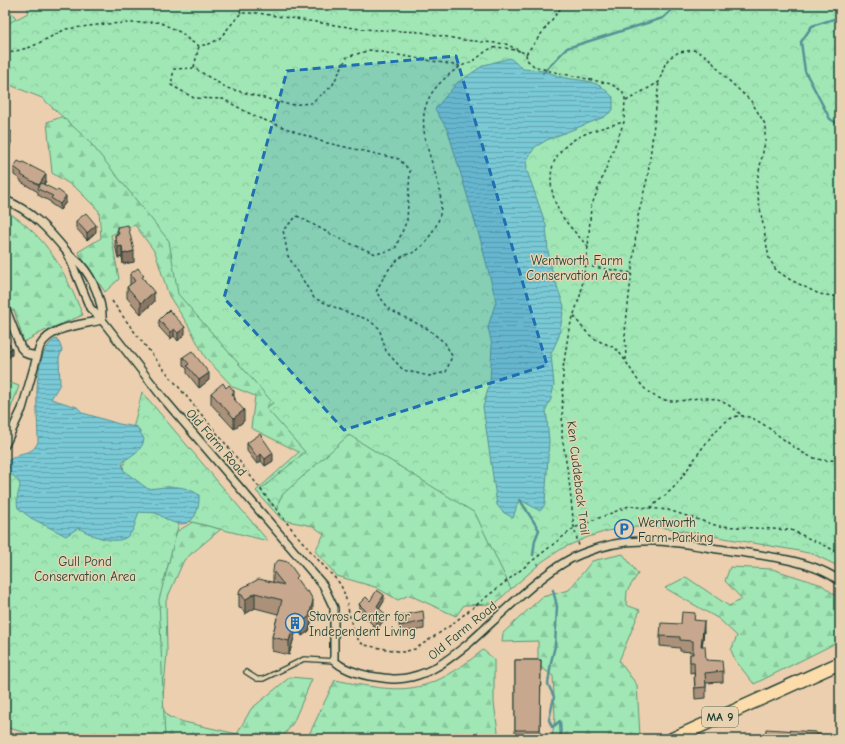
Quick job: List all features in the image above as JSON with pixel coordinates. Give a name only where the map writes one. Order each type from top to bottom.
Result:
[{"type":"highway","name":"MA 9","points":[[672,739],[840,663]]},
{"type":"street","name":"Old Farm Road","points":[[5,200],[19,206],[54,234],[68,254],[84,269],[100,300],[102,320]]},
{"type":"street","name":"Old Farm Road","points":[[68,254],[90,308],[102,320],[163,398],[323,585],[334,608],[334,662],[366,675],[390,679],[410,678],[430,671],[452,657],[547,575],[580,554],[623,542],[665,542],[797,563],[817,569],[840,581]]},
{"type":"street","points":[[5,307],[21,348],[27,354],[37,356]]},
{"type":"street","points":[[5,445],[22,409],[37,356],[44,339],[62,329],[102,320]]},
{"type":"lane","points":[[246,672],[257,679],[264,679],[304,659],[334,662]]},
{"type":"path","points":[[237,5],[241,13]]},
{"type":"path","points":[[563,5],[526,54],[527,60],[534,66],[550,71],[604,82],[619,88],[625,100],[659,82]]},
{"type":"path","points":[[5,54],[31,47],[66,28],[105,24],[159,22],[182,33],[189,40],[199,46],[219,40],[241,13]]},
{"type":"path","points":[[241,13],[257,13],[361,29],[420,32],[463,40],[506,44],[520,52]]},
{"type":"path","points":[[194,68],[199,46]]},
{"type":"path","points":[[460,66],[370,50],[356,53],[347,57],[332,86],[311,103],[290,105],[227,88],[194,68],[174,69],[171,85],[194,98],[223,99],[256,117],[322,142],[399,159],[410,171],[407,220],[395,249],[376,254],[344,241],[297,216],[283,230],[288,256],[314,298],[348,313],[367,319],[379,328],[386,350],[403,370],[429,376],[446,372],[452,356],[445,343],[428,329],[390,310],[376,292],[386,272],[404,256],[415,251],[425,243],[437,224],[441,210],[440,191],[427,148],[424,129],[426,110],[434,89],[450,73],[460,66],[477,60],[488,50],[496,47],[526,54]]},
{"type":"path","points":[[626,360],[625,332],[638,216],[648,175],[659,82],[665,64],[670,58],[679,52],[694,50],[708,57],[724,76],[752,100],[765,124],[765,142],[756,186],[769,258],[776,270],[789,279],[819,294],[840,297]]},
{"type":"path","name":"Ken Cuddeback Trail","points":[[580,554],[574,528],[569,480],[562,436],[563,369],[566,342],[581,293],[588,247],[591,207],[624,122],[625,100]]},
{"type":"path","points":[[588,247],[560,212],[551,191],[551,167],[554,158],[572,141],[597,129],[624,122]]},
{"type":"path","points":[[585,266],[632,273]]},
{"type":"path","points":[[112,301],[135,334],[233,454],[280,515],[316,558],[339,582],[345,594],[355,633],[360,642],[364,645],[403,652],[415,649],[447,628],[574,528],[629,506],[668,510],[718,526],[791,530],[840,553]]},
{"type":"path","points":[[574,316],[583,330],[597,341],[614,347],[626,360],[635,378],[643,388],[658,398],[665,401],[681,402],[701,398],[715,398],[730,405],[744,417]]},
{"type":"path","points":[[650,508],[674,487],[711,437],[729,419],[737,416],[744,417],[767,426],[799,451],[814,459],[824,461],[833,460],[840,449]]},
{"type":"highlighted area","points":[[456,56],[547,365],[344,430],[224,298],[287,71]]},
{"type":"green space","points":[[5,5],[26,30],[544,557],[495,604],[464,605],[456,616],[409,595],[398,600],[375,587],[337,576],[315,551],[324,534],[313,526],[282,520],[256,491],[299,452],[251,428],[255,396],[233,387],[205,357],[188,325],[169,296],[155,252],[135,225],[111,235],[119,279],[105,292],[78,252],[101,238],[99,211],[76,188],[52,173],[47,122],[73,113],[5,51]]},
{"type":"green space","name":"Wentworth Farm Conservation Area","points":[[28,5],[840,5],[840,567],[813,554],[794,550],[660,527],[634,527],[607,531],[588,537],[563,548],[543,561],[511,589],[475,513],[349,435],[283,494],[279,501],[278,510],[260,490],[305,452],[266,408],[273,403],[178,294],[169,241],[88,140],[42,98],[5,83],[5,25],[28,13]]},
{"type":"green space","points":[[5,210],[33,232],[44,243],[69,283],[83,315],[44,331],[24,342],[14,310],[5,311]]},
{"type":"green space","points":[[5,381],[19,386],[7,419],[5,417]]},
{"type":"green space","name":"Gull Pond Conservation Area","points":[[142,392],[268,541],[180,519],[159,600],[165,739],[47,739],[5,727],[5,467],[117,493]]},
{"type":"green space","points":[[193,522],[221,529],[184,560],[166,601],[167,652],[162,708],[169,717],[184,722],[237,734],[251,709],[290,677],[312,679],[293,723],[281,739],[51,739],[164,581],[176,532]]},
{"type":"green space","points":[[623,554],[638,574],[627,591],[626,605],[640,610],[619,661],[637,685],[640,736],[636,739],[552,739],[555,717],[553,676],[538,665],[538,641],[502,642],[503,633],[542,597],[569,590],[592,561]]},
{"type":"green space","points":[[730,567],[772,569],[822,585],[840,599],[840,641],[754,684],[735,660],[731,650],[737,636],[719,619],[665,588],[686,577],[729,606],[742,599],[725,581]]},
{"type":"green space","points":[[483,650],[494,659],[494,703],[499,739],[307,739],[335,680],[380,688],[414,688],[446,676]]},
{"type":"water","points":[[510,58],[523,69],[544,71],[565,78],[587,81],[600,85],[613,97],[613,110],[604,117],[547,140],[535,147],[528,158],[526,168],[546,225],[548,251],[553,275],[564,306],[559,336],[551,354],[554,385],[551,399],[546,409],[549,441],[545,504],[540,511],[519,499],[513,518],[503,512],[497,505],[483,407],[490,382],[492,345],[488,327],[496,301],[481,242],[448,131],[435,109],[457,83],[484,65]]},
{"type":"water","points":[[55,339],[58,340],[62,350],[59,358],[60,384],[51,399],[77,407],[83,413],[119,424],[137,427],[144,439],[143,443],[136,452],[122,462],[124,471],[148,489],[180,487],[193,491],[199,495],[198,508],[190,521],[185,524],[179,524],[155,513],[139,512],[131,533],[126,538],[113,540],[98,537],[78,528],[66,536],[31,518],[18,508],[17,501],[20,484],[18,480],[5,471],[5,462],[20,454],[31,451],[38,442],[37,387],[39,372],[42,358],[47,347]]},
{"type":"building","points":[[5,129],[11,131],[9,138],[5,137]]},
{"type":"building","points":[[18,161],[46,174],[39,185],[21,175],[22,173],[14,167]]},
{"type":"building","points":[[41,183],[57,191],[58,190],[66,196],[60,204],[51,198],[53,196],[38,189]]},
{"type":"building","points":[[86,213],[96,225],[87,233],[76,221]]},
{"type":"building","points":[[128,225],[134,251],[123,254],[122,246],[118,247],[115,235],[119,234],[117,227]]},
{"type":"building","points":[[138,268],[144,276],[142,277],[154,292],[141,303],[127,287],[135,281],[130,274]]},
{"type":"building","points":[[169,310],[185,327],[178,333],[174,329],[170,332],[159,320]]},
{"type":"building","points":[[5,339],[12,348],[5,353]]},
{"type":"building","points":[[192,351],[209,373],[199,380],[187,366],[189,364],[183,357]]},
{"type":"building","points":[[223,383],[226,388],[229,385],[234,391],[232,394],[235,398],[234,399],[244,410],[234,418],[211,393]]},
{"type":"building","points":[[260,434],[273,453],[265,459],[261,454],[257,457],[247,443]]},
{"type":"building","points":[[279,560],[288,562],[298,576],[296,578],[306,592],[308,591],[313,600],[309,617],[302,621],[297,613],[289,641],[272,637],[282,600],[255,593],[245,600],[242,595],[239,594],[240,589],[259,579],[284,585],[273,571],[274,564]]},
{"type":"building","points":[[377,590],[384,595],[377,606],[384,613],[377,622],[359,604],[366,597],[370,601]]},
{"type":"building","points":[[423,611],[424,621],[400,626],[399,616]]},
{"type":"building","points":[[682,612],[695,613],[694,620],[704,621],[701,646],[705,646],[706,660],[722,661],[723,671],[705,673],[706,687],[695,688],[694,662],[690,662],[690,654],[693,654],[693,641],[680,640],[680,637],[660,636],[661,623],[681,624]]},
{"type":"building","points":[[515,660],[541,660],[540,730],[515,730]]},
{"type":"building","points":[[766,729],[816,732],[816,734],[828,735],[828,739],[765,739]]},
{"type":"waterway","points":[[543,73],[567,48],[663,18],[677,5]]},
{"type":"waterway","points":[[839,5],[837,18],[812,26],[801,42],[805,71],[830,119],[840,125]]},
{"type":"waterway","points":[[520,500],[539,530],[535,540],[533,555]]},
{"type":"waterway","points":[[553,590],[557,606],[555,646],[548,684],[554,697],[549,720],[552,727],[560,721],[561,739]]},
{"type":"place","name":"Wentworth Farm Parking","points":[[624,529]]},
{"type":"place","name":"Stavros Center for Independent Living","points":[[295,623]]}]
